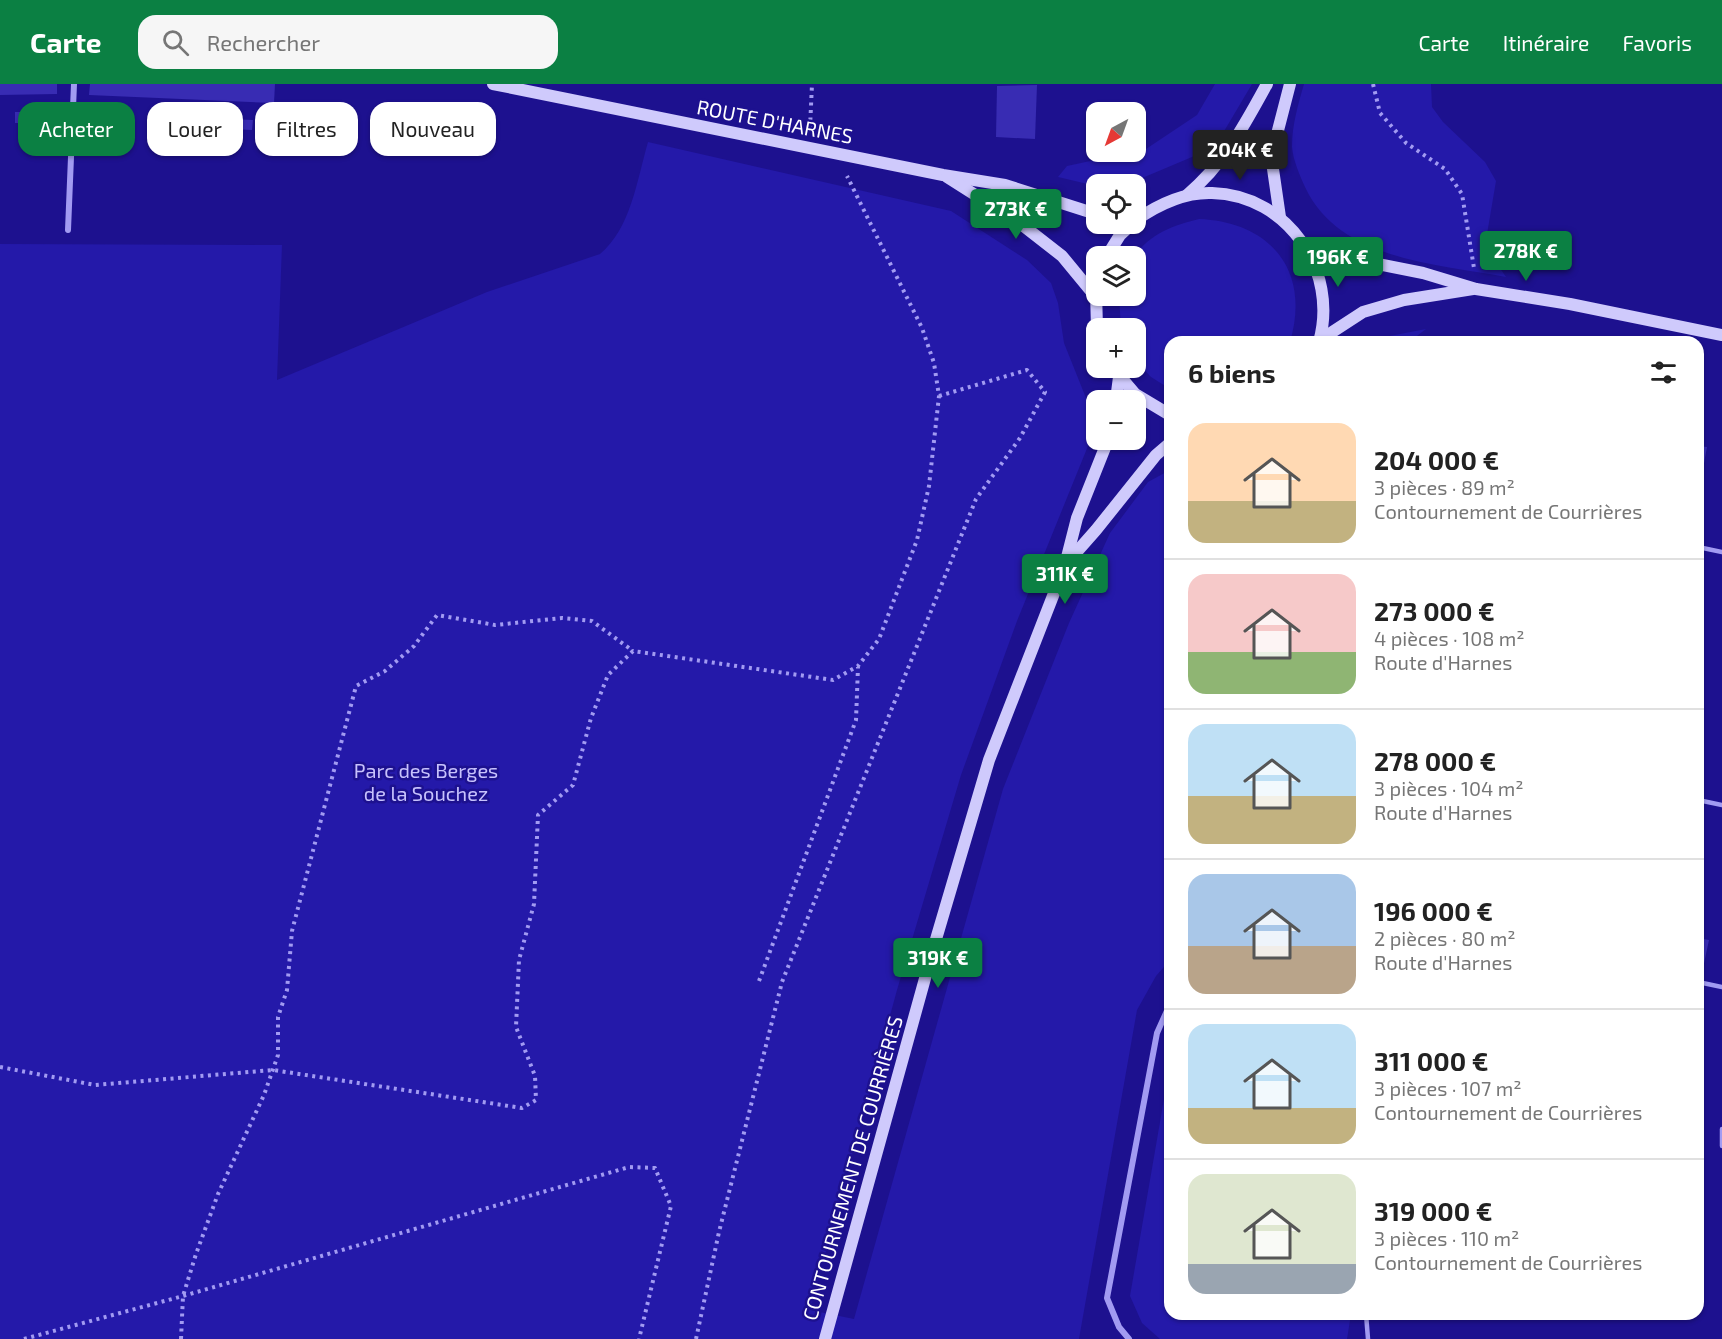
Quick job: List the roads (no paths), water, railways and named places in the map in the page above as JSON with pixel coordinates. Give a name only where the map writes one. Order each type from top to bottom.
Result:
[{"type":"main road","name":"ROUTE D'HARNES","points":[[493,84],[1005,186],[1086,211]]},
{"type":"main road","points":[[1187,195],[1208,177],[1226,155],[1267,84]]},
{"type":"main road","points":[[1280,217],[1274,160],[1275,142],[1290,84]]},
{"type":"main road","name":"ROUTE D'HARNES","points":[[944,175],[1021,224],[1062,256],[1086,283]]},
{"type":"main road","points":[[1146,213],[1160,204],[1187,195],[1212,193],[1236,196],[1259,204],[1280,217],[1305,244],[1316,266],[1323,290],[1324,315],[1320,336]]},
{"type":"main road","points":[[1305,244],[1328,254],[1423,273],[1476,289],[1570,304],[1722,335]]},
{"type":"main road","points":[[1327,336],[1363,312],[1404,300],[1476,289]]},
{"type":"main road","points":[[1121,378],[1135,394],[1164,411]]},
{"type":"main road","name":"CONTOURNEMENT DE COURRIÈRES","points":[[1065,565],[1164,448]]},
{"type":"main road","name":"CONTOURNEMENT DE COURRIÈRES","points":[[825,1339],[934,946],[989,760],[1065,565],[1077,518],[1104,450]]},
{"type":"street","points":[[68,230],[74,84]]},
{"type":"street","points":[[1129,1339],[1119,1327],[1107,1298],[1157,1033],[1164,1017]]},
{"type":"lane","points":[[1704,548],[1722,552]]},
{"type":"lane","points":[[1704,801],[1722,805]]},
{"type":"lane","points":[[1704,983],[1722,987]]},
{"type":"lane","points":[[1722,1129],[1722,1146]]},
{"type":"lane","points":[[1366,1320],[1368,1339]]},
{"type":"park label","name":"Parc des Berges de la Souchez","points":[[426,782]]}]
